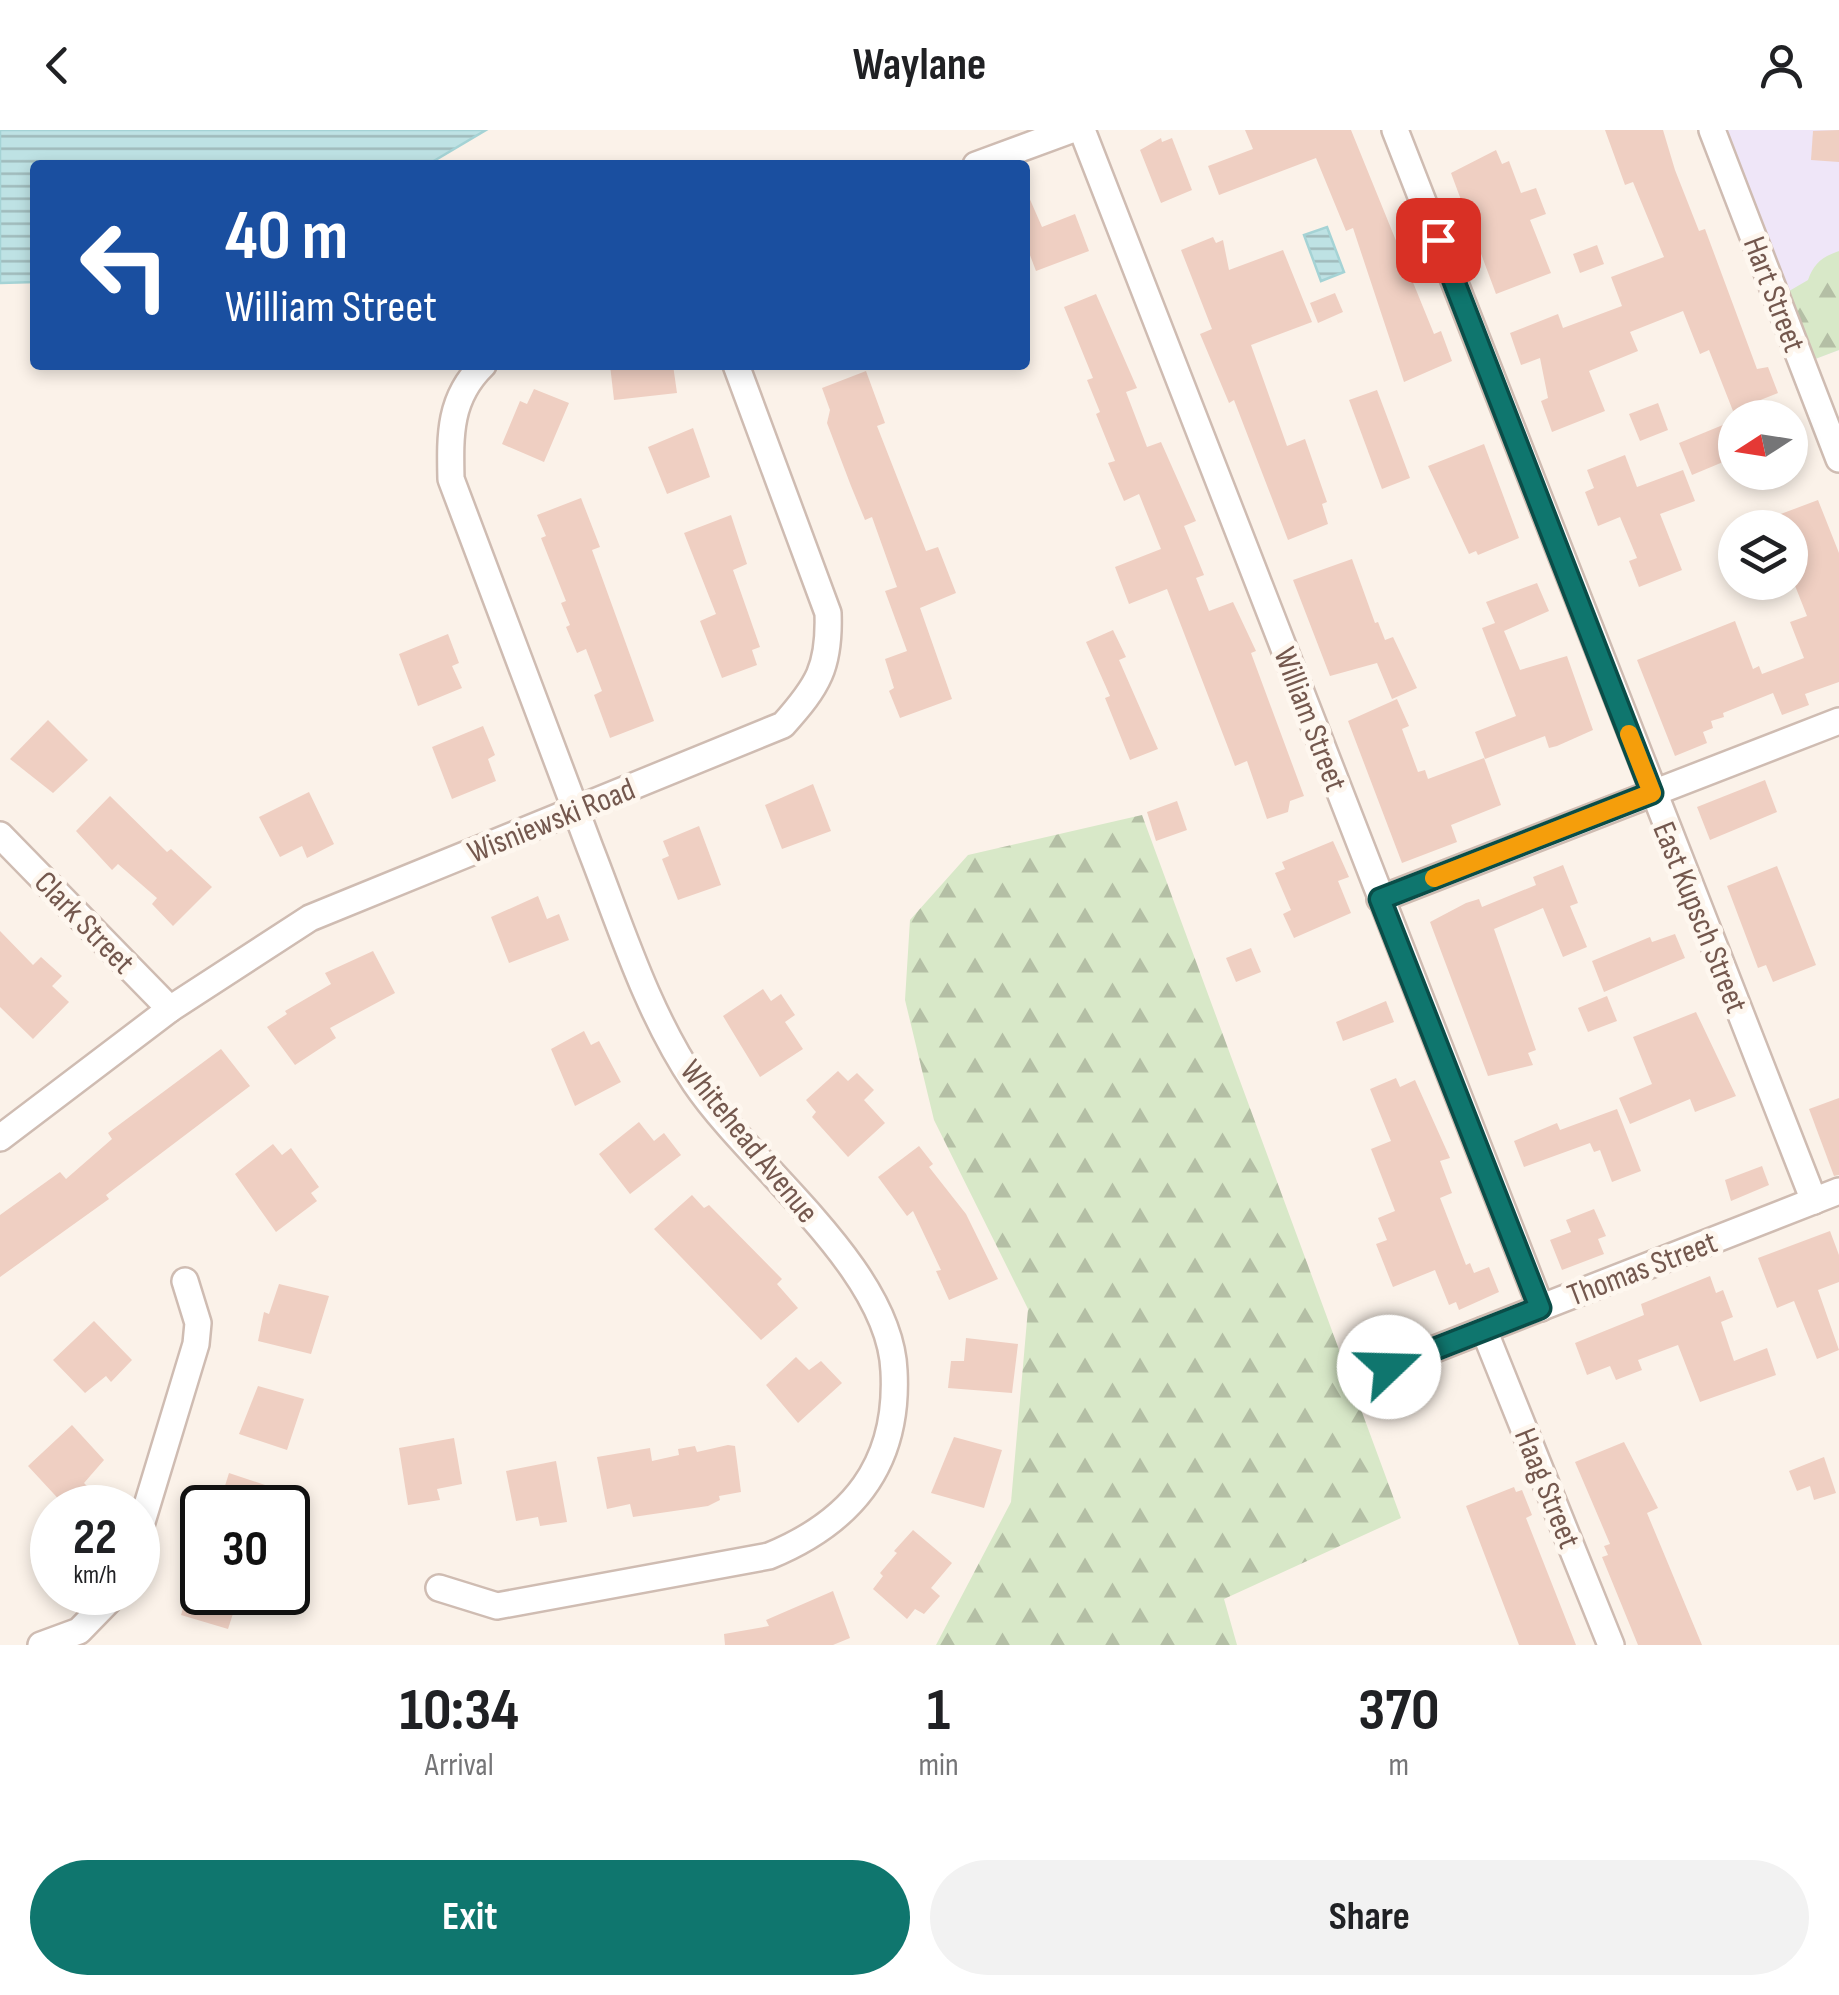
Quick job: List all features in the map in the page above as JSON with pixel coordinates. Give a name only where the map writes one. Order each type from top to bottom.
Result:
[{"type":"street","points":[[990,160],[1071,130]]},
{"type":"street","name":"William Street","points":[[1082,130],[1540,1308]]},
{"type":"street","name":"East Kupsch Street","points":[[1395,130],[1814,1201]]},
{"type":"street","name":"Hart Street","points":[[1712,130],[1839,459]]},
{"type":"street","name":"Whitehead Avenue","points":[[439,1588],[497,1606],[769,1556],[810,1539],[844,1514],[870,1477],[891,1425],[894,1369],[882,1314],[851,1262],[773,1179],[695,1082],[645,992],[451,479],[450,422],[468,379],[477,370]]},
{"type":"street","name":"Wisniewski Road","points":[[0,1138],[170,1009],[310,918],[783,725],[812,693],[829,654],[828,613],[738,370]]},
{"type":"street","points":[[1380,899],[1839,721]]},
{"type":"street","name":"Clark Street","points":[[0,835],[170,1009]]},
{"type":"street","name":"Thomas Street","points":[[1389,1367],[1839,1191]]},
{"type":"street","points":[[153,1485],[196,1344],[198,1323],[185,1281]]},
{"type":"street","name":"Haag Street","points":[[1484,1330],[1611,1645]]},
{"type":"street","points":[[41,1645],[79,1631],[94,1615]]},
{"type":"shaded area","points":[[1712,130],[1839,130],[1839,350],[1802,364]]},
{"type":"green space","points":[[1839,251],[1839,350],[1802,364],[1777,298],[1808,280],[1819,261]]},
{"type":"green space","points":[[1142,815],[1401,1518],[1224,1599],[1237,1645],[936,1645],[1011,1502],[1028,1309],[934,1120],[905,1000],[910,920],[968,855]]},
{"type":"water","points":[[0,130],[486,130],[435,160],[30,160],[30,282],[0,283]]},
{"type":"water","points":[[1327,227],[1344,272],[1321,281],[1304,235]]},
{"type":"building","points":[[1245,130],[1351,130],[1434,334],[1441,331],[1452,361],[1404,382],[1353,228],[1346,231],[1316,158],[1219,195],[1208,166],[1253,149]]},
{"type":"building","points":[[1605,130],[1663,130],[1675,170],[1699,231],[1705,229],[1757,369],[1768,367],[1778,393],[1760,400],[1729,400],[1709,350],[1700,354],[1683,311],[1630,332],[1638,351],[1589,371],[1605,411],[1552,432],[1541,401],[1548,398],[1540,358],[1521,365],[1510,333],[1558,314],[1563,328],[1622,306],[1611,277],[1664,257],[1633,182],[1625,185]]},
{"type":"building","points":[[1839,130],[1839,162],[1811,160],[1813,131]]},
{"type":"building","points":[[1161,138],[1162,142],[1172,138],[1192,190],[1161,203],[1140,150]]},
{"type":"building","points":[[1496,150],[1502,164],[1509,161],[1521,193],[1536,188],[1546,214],[1530,220],[1551,273],[1496,294],[1451,173]]},
{"type":"building","points":[[1030,199],[1042,227],[1075,214],[1089,251],[1036,271],[1030,255]]},
{"type":"building","points":[[1213,237],[1216,243],[1223,240],[1229,270],[1283,250],[1312,322],[1251,345],[1287,446],[1305,439],[1327,502],[1322,504],[1328,524],[1288,540],[1234,400],[1229,403],[1200,334],[1212,329],[1181,250]]},
{"type":"building","points":[[1597,245],[1604,264],[1580,273],[1573,254]]},
{"type":"building","points":[[1335,293],[1343,312],[1318,323],[1310,303]]},
{"type":"building","points":[[1096,294],[1137,388],[1126,392],[1147,447],[1161,442],[1196,521],[1184,526],[1204,575],[1196,578],[1209,611],[1233,602],[1256,651],[1251,653],[1304,796],[1290,801],[1288,812],[1267,819],[1247,761],[1235,766],[1167,589],[1129,604],[1115,567],[1161,549],[1139,494],[1124,501],[1108,463],[1115,461],[1096,414],[1100,412],[1087,380],[1093,378],[1064,307]]},
{"type":"building","points":[[611,370],[674,370],[677,393],[614,400]]},
{"type":"building","points":[[866,371],[885,423],[877,426],[926,551],[938,547],[956,593],[920,608],[952,699],[900,718],[889,691],[894,688],[885,659],[907,651],[885,591],[897,587],[872,517],[865,520],[827,423],[830,410],[822,388]]},
{"type":"building","points":[[534,389],[569,403],[544,462],[502,444],[520,401],[527,404]]},
{"type":"building","points":[[1377,390],[1410,478],[1382,489],[1349,400]]},
{"type":"building","points":[[1658,403],[1668,430],[1640,441],[1629,414]]},
{"type":"building","points":[[1718,427],[1718,464],[1692,475],[1679,443]]},
{"type":"building","points":[[693,428],[710,477],[667,494],[648,447]]},
{"type":"building","points":[[1484,444],[1519,538],[1478,555],[1476,551],[1469,554],[1428,466]]},
{"type":"building","points":[[1625,455],[1637,487],[1683,470],[1695,501],[1660,514],[1682,570],[1639,587],[1629,561],[1637,558],[1620,517],[1598,526],[1585,492],[1594,488],[1587,470]]},
{"type":"building","points":[[581,498],[600,547],[592,550],[654,721],[610,738],[594,695],[602,691],[586,649],[577,653],[566,627],[570,625],[561,603],[566,601],[541,538],[546,536],[537,515]]},
{"type":"building","points":[[1818,500],[1839,553],[1839,682],[1805,694],[1809,705],[1782,715],[1773,693],[1723,713],[1724,717],[1711,721],[1713,728],[1703,732],[1707,743],[1675,756],[1637,660],[1735,621],[1753,669],[1759,666],[1762,674],[1804,658],[1790,622],[1807,616],[1801,600],[1808,600],[1808,510],[1791,510]]},
{"type":"building","points":[[731,515],[747,564],[733,570],[760,647],[752,650],[757,665],[722,678],[700,621],[716,614],[684,533]]},
{"type":"building","points":[[1352,559],[1375,623],[1378,622],[1385,640],[1393,637],[1417,688],[1392,699],[1377,663],[1330,676],[1293,580]]},
{"type":"building","points":[[1537,583],[1549,611],[1504,631],[1520,670],[1567,656],[1593,730],[1549,748],[1545,736],[1485,759],[1475,732],[1516,716],[1482,628],[1495,623],[1486,602]]},
{"type":"building","points":[[1113,630],[1126,657],[1119,660],[1158,749],[1130,760],[1105,698],[1110,696],[1086,642]]},
{"type":"building","points":[[448,634],[459,663],[452,666],[462,688],[418,706],[399,654]]},
{"type":"building","points":[[1397,699],[1409,726],[1402,729],[1418,772],[1425,770],[1428,779],[1484,758],[1501,805],[1451,825],[1457,842],[1402,863],[1348,721]]},
{"type":"building","points":[[48,720],[88,760],[53,793],[10,759]]},
{"type":"building","points":[[483,726],[495,755],[488,759],[496,781],[452,799],[432,747]]},
{"type":"building","points":[[1765,780],[1777,812],[1710,840],[1697,807]]},
{"type":"building","points":[[813,784],[831,831],[782,849],[765,805]]},
{"type":"building","points":[[309,792],[334,844],[307,858],[302,846],[280,857],[259,817]]},
{"type":"building","points":[[110,796],[167,852],[171,849],[212,887],[173,926],[152,904],[157,898],[118,864],[112,870],[76,831]]},
{"type":"building","points":[[1177,801],[1187,830],[1156,841],[1147,812]]},
{"type":"building","points":[[699,826],[721,885],[678,900],[662,859],[669,856],[663,841]]},
{"type":"building","points":[[1333,841],[1349,877],[1338,881],[1351,913],[1294,938],[1283,914],[1291,910],[1275,873],[1285,869],[1282,862]]},
{"type":"building","points":[[1563,865],[1578,903],[1570,906],[1587,947],[1563,957],[1543,908],[1494,929],[1536,1050],[1528,1053],[1533,1065],[1488,1076],[1430,922],[1466,903],[1479,899],[1482,907],[1536,885],[1533,877]]},
{"type":"building","points":[[1777,866],[1816,965],[1773,982],[1766,965],[1758,968],[1727,886]]},
{"type":"building","points":[[538,896],[547,919],[559,914],[569,940],[509,963],[491,917]]},
{"type":"building","points":[[0,931],[33,965],[41,957],[62,976],[52,986],[69,1002],[33,1039],[0,1007]]},
{"type":"building","points":[[1675,934],[1685,958],[1604,992],[1592,961],[1650,937],[1652,942]]},
{"type":"building","points":[[1251,948],[1261,972],[1236,982],[1226,958]]},
{"type":"building","points":[[373,951],[395,993],[330,1028],[336,1038],[295,1065],[267,1027],[287,1014],[285,1011],[331,984],[325,973]]},
{"type":"building","points":[[763,989],[771,1001],[781,994],[795,1015],[785,1022],[803,1049],[760,1077],[723,1016]]},
{"type":"building","points":[[1607,996],[1617,1021],[1588,1032],[1578,1008]]},
{"type":"building","points":[[1386,1001],[1394,1022],[1343,1041],[1336,1022]]},
{"type":"building","points":[[1696,1012],[1736,1096],[1695,1112],[1690,1099],[1630,1124],[1619,1098],[1652,1084],[1633,1037]]},
{"type":"building","points":[[584,1031],[591,1045],[599,1041],[621,1082],[575,1106],[551,1049]]},
{"type":"building","points":[[221,1049],[250,1086],[106,1195],[109,1199],[0,1277],[0,1215],[60,1172],[66,1179],[112,1139],[108,1133]]},
{"type":"building","points":[[838,1071],[848,1081],[857,1073],[874,1090],[864,1100],[885,1123],[848,1157],[812,1117],[816,1112],[806,1100]]},
{"type":"building","points":[[1396,1078],[1400,1087],[1415,1080],[1450,1158],[1440,1161],[1452,1193],[1440,1198],[1466,1265],[1470,1263],[1474,1273],[1489,1267],[1499,1292],[1459,1310],[1456,1302],[1449,1305],[1435,1270],[1393,1287],[1376,1244],[1387,1240],[1378,1218],[1395,1211],[1371,1149],[1391,1141],[1370,1089]]},
{"type":"building","points":[[1839,1098],[1839,1175],[1834,1176],[1809,1109]]},
{"type":"building","points":[[1617,1109],[1641,1171],[1612,1182],[1600,1150],[1594,1152],[1590,1143],[1524,1167],[1514,1141],[1557,1123],[1560,1130]]},
{"type":"building","points":[[639,1122],[654,1141],[664,1133],[681,1155],[630,1194],[599,1154]]},
{"type":"building","points":[[273,1144],[282,1155],[291,1148],[319,1187],[311,1193],[317,1201],[276,1232],[235,1174]]},
{"type":"building","points":[[919,1146],[933,1164],[929,1167],[966,1214],[998,1279],[949,1300],[936,1271],[941,1270],[913,1211],[907,1216],[878,1177]]},
{"type":"building","points":[[1762,1166],[1769,1185],[1731,1201],[1725,1180]]},
{"type":"building","points":[[692,1195],[704,1208],[709,1205],[782,1279],[777,1284],[798,1308],[761,1340],[654,1229]]},
{"type":"building","points":[[1594,1209],[1606,1236],[1598,1239],[1604,1254],[1562,1270],[1550,1240],[1571,1232],[1566,1220]]},
{"type":"building","points":[[1830,1231],[1839,1255],[1839,1282],[1818,1290],[1839,1350],[1817,1359],[1794,1301],[1777,1308],[1758,1258]]},
{"type":"building","points":[[1710,1276],[1716,1293],[1723,1290],[1733,1317],[1721,1322],[1734,1361],[1767,1348],[1776,1375],[1700,1402],[1678,1345],[1638,1360],[1642,1370],[1616,1380],[1610,1366],[1587,1375],[1575,1343],[1644,1315],[1641,1304]]},
{"type":"building","points":[[279,1284],[329,1296],[311,1354],[258,1341],[264,1312],[269,1314]]},
{"type":"building","points":[[94,1321],[132,1360],[111,1382],[106,1376],[85,1393],[53,1360]]},
{"type":"building","points":[[966,1338],[1018,1344],[1012,1393],[948,1388],[951,1361],[964,1361]]},
{"type":"building","points":[[796,1357],[809,1370],[821,1361],[842,1383],[798,1423],[766,1385]]},
{"type":"building","points":[[258,1386],[304,1399],[287,1450],[239,1434]]},
{"type":"building","points":[[72,1425],[104,1460],[86,1485],[46,1485],[28,1466]]},
{"type":"building","points":[[954,1437],[1002,1450],[984,1508],[931,1493]]},
{"type":"building","points":[[454,1438],[462,1484],[437,1489],[440,1500],[408,1505],[399,1448]]},
{"type":"building","points":[[1624,1442],[1658,1508],[1647,1513],[1702,1645],[1638,1645],[1602,1557],[1608,1555],[1604,1546],[1610,1544],[1575,1462]]},
{"type":"building","points":[[695,1446],[697,1452],[735,1446],[741,1492],[719,1496],[720,1500],[708,1506],[633,1517],[630,1504],[607,1509],[597,1457],[650,1448],[652,1461],[679,1455],[678,1449]]},
{"type":"building","points":[[1824,1457],[1836,1493],[1814,1500],[1810,1486],[1797,1491],[1789,1471]]},
{"type":"building","points":[[556,1461],[567,1522],[540,1526],[538,1517],[516,1521],[506,1471]]},
{"type":"building","points":[[229,1473],[265,1485],[225,1485]]},
{"type":"building","points":[[1514,1487],[1516,1492],[1522,1490],[1532,1515],[1526,1518],[1576,1645],[1519,1645],[1466,1506]]},
{"type":"building","points":[[913,1530],[952,1563],[931,1588],[940,1596],[924,1614],[915,1609],[907,1619],[873,1589],[883,1576],[880,1573],[897,1553],[894,1551]]},
{"type":"building","points":[[833,1591],[850,1638],[833,1645],[725,1645],[724,1634],[769,1626],[766,1620]]},
{"type":"building","points":[[181,1615],[233,1615],[228,1629]]},
{"type":"slow traffic","points":[[1434,878],[1652,793],[1629,734]]},
{"type":"route","points":[[1389,1367],[1540,1308],[1380,899],[1652,793],[1438,240]]}]
